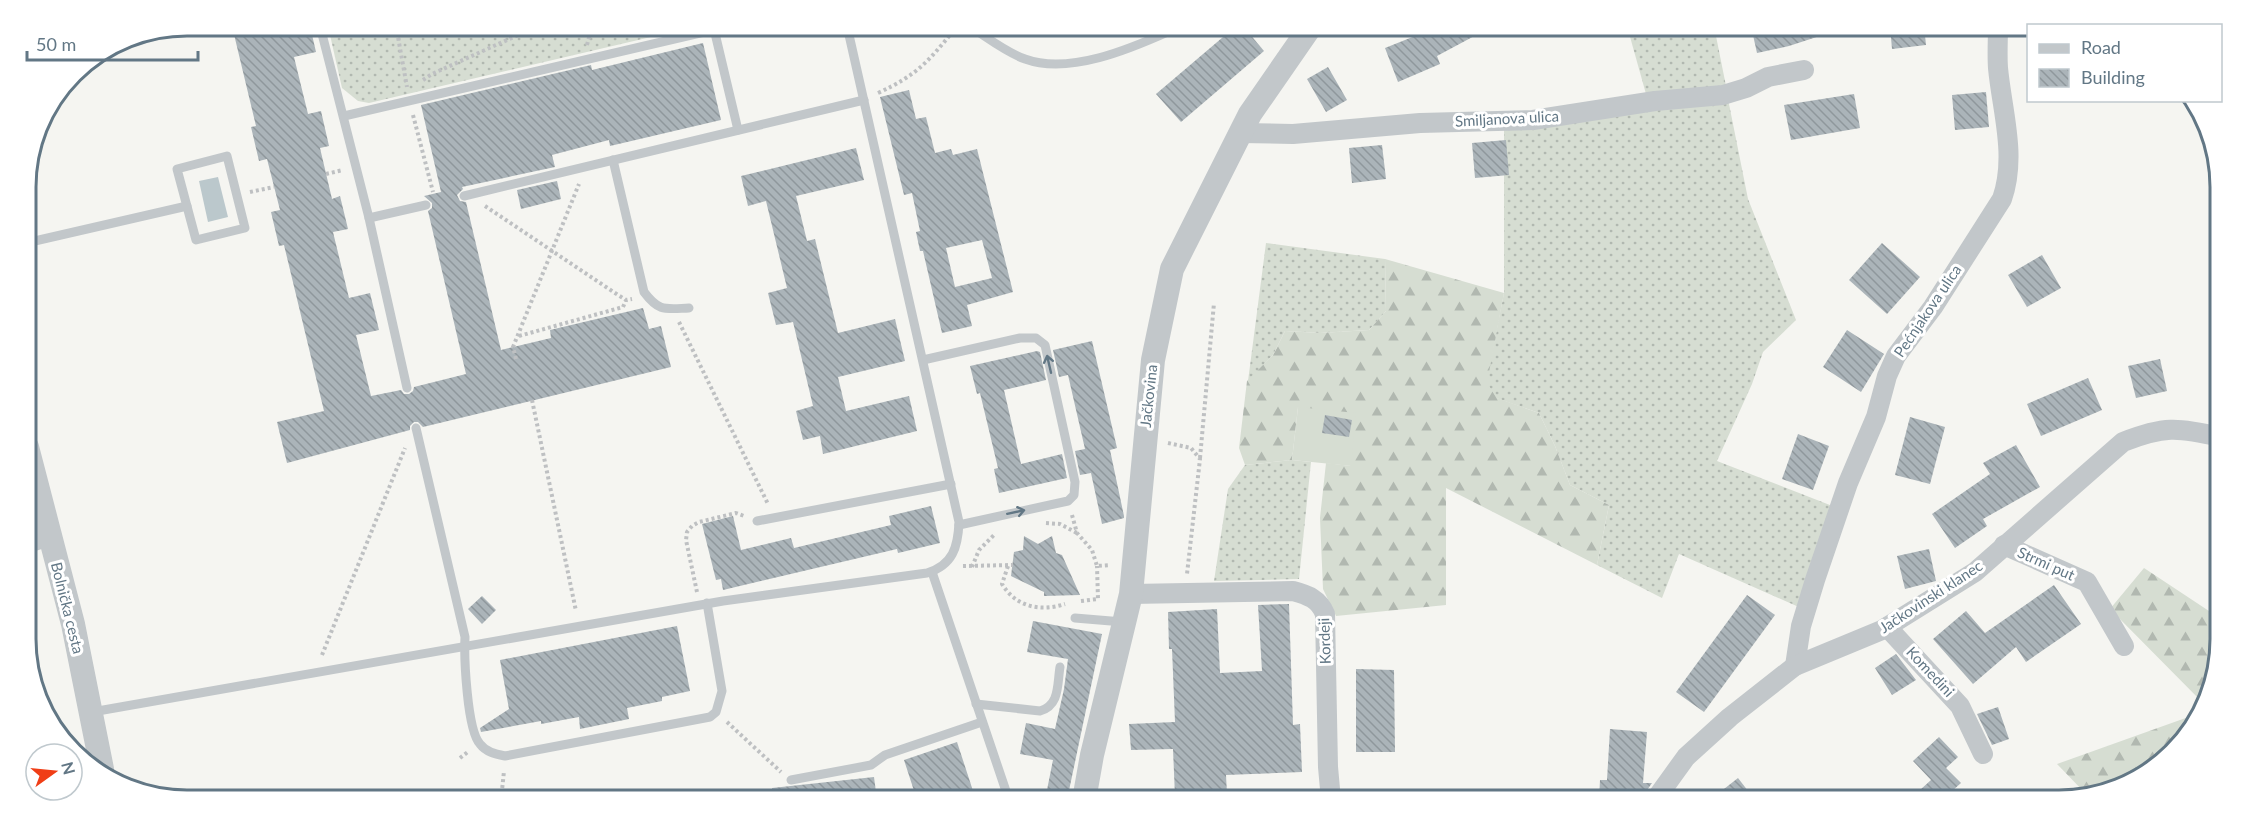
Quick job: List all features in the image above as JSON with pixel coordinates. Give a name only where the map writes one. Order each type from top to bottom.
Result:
[{"type":"street","name":"Jačkovina","points":[[1086,790],[1092,755],[1131,594],[1153,360],[1172,269],[1250,114],[1304,36]]},
{"type":"street","name":"Pećnjakova ulica","points":[[1795,666],[1802,627],[1815,580],[1848,483],[1876,417],[1887,376],[1896,356],[1933,308],[2002,199],[2007,184],[2009,155],[1998,66],[1998,36]]},
{"type":"street","name":"Smiljanova ulica","points":[[1240,133],[1293,134],[1420,123],[1533,120],[1655,100],[1723,95],[1746,88],[1768,77],[1804,70]]},
{"type":"street","name":"Jačkovinski klanec","points":[[1663,790],[1686,757],[1730,717],[1795,666],[1887,627],[1975,572],[2123,442],[2152,431],[2187,429],[2210,435]]},
{"type":"street","name":"Bolnička cesta","points":[[36,522],[38,539],[73,624],[101,763]]},
{"type":"street","name":"Strmi put","points":[[2004,545],[2087,582],[2124,646]]},
{"type":"street","name":"Kordeji","points":[[1131,594],[1293,591],[1311,596],[1322,605],[1325,614],[1330,790]]},
{"type":"street","name":"Komedini","points":[[1887,627],[1960,706],[1983,754]]},
{"type":"lane","points":[[323,36],[369,218],[407,388]]},
{"type":"lane","points":[[344,116],[666,36]]},
{"type":"lane","points":[[716,36],[738,130]]},
{"type":"lane","points":[[90,712],[703,604],[941,569],[948,562],[957,542],[959,525],[849,36]]},
{"type":"lane","points":[[986,36],[1025,59],[1044,63],[1073,62],[1111,55],[1158,36]]},
{"type":"lane","points":[[466,196],[864,100]]},
{"type":"lane","points":[[227,156],[237,195],[245,228],[196,240],[177,169],[227,156]]},
{"type":"lane","points":[[613,160],[644,292],[654,305],[672,309],[689,308]]},
{"type":"lane","points":[[369,218],[431,204]]},
{"type":"lane","points":[[36,241],[187,206]]},
{"type":"lane","points":[[923,360],[1020,338],[1036,338],[1045,345],[1075,482],[1074,495],[1068,501],[959,525]]},
{"type":"lane","points":[[416,428],[465,636],[464,672],[474,734],[479,744],[491,753],[505,756],[710,717],[716,712],[722,691],[703,604]]},
{"type":"lane","points":[[757,521],[951,484]]},
{"type":"lane","points":[[932,572],[1006,790]]},
{"type":"lane","points":[[1075,618],[1125,622]]},
{"type":"lane","points":[[976,704],[1040,711],[1049,709],[1054,703],[1060,667]]},
{"type":"lane","points":[[791,780],[871,765],[885,755],[982,722]]},
{"type":"path","points":[[398,36],[431,204]]},
{"type":"path","points":[[410,100],[424,80],[432,74],[516,36]]},
{"type":"path","points":[[864,100],[905,81],[929,61],[950,36]]},
{"type":"path","points":[[516,359],[513,346],[519,336],[586,166]]},
{"type":"path","points":[[237,195],[274,187]]},
{"type":"path","points":[[466,196],[626,300],[648,297]]},
{"type":"path","points":[[519,336],[624,308],[626,300]]},
{"type":"path","points":[[1185,593],[1214,303]]},
{"type":"path","points":[[672,309],[775,518]]},
{"type":"path","points":[[532,400],[579,626]]},
{"type":"path","points":[[1145,439],[1191,448],[1200,459]]},
{"type":"path","points":[[315,672],[404,448],[420,444]]},
{"type":"path","points":[[1068,501],[1077,533]]},
{"type":"path","points":[[703,604],[686,540],[687,532],[692,525],[699,522],[736,513],[757,521]]},
{"type":"path","points":[[998,532],[979,550],[975,567],[1010,565],[1002,584],[1012,597],[1024,605],[1052,608],[1072,602],[1098,599],[1097,566],[1092,550],[1077,533],[1060,524],[1038,523]]},
{"type":"path","points":[[1097,566],[1110,564]]},
{"type":"path","points":[[716,712],[791,780]]},
{"type":"path","points":[[502,790],[505,756]]},
{"type":"green space","points":[[330,36],[655,36],[369,103],[358,101],[342,88]]},
{"type":"green space","points":[[1630,36],[1716,36],[1726,86],[1646,94]]},
{"type":"green space","points":[[1728,99],[1748,199],[1796,320],[1763,352],[1752,384],[1717,461],[1835,507],[1801,608],[1679,554],[1662,598],[1597,565],[1609,505],[1570,485],[1539,413],[1496,398],[1486,383],[1504,293],[1504,126]]},
{"type":"green space","points":[[1266,243],[1385,259],[1386,311],[1369,330],[1320,333],[1285,331],[1273,355],[1248,381]]},
{"type":"green space","points":[[1385,259],[1504,293],[1487,383],[1497,398],[1539,413],[1570,485],[1609,505],[1597,565],[1446,488],[1446,605],[1336,616],[1323,589],[1320,518],[1326,463],[1351,466],[1298,407],[1292,460],[1245,465],[1239,448],[1247,381],[1273,355],[1285,331],[1320,333],[1369,330],[1386,311]]},
{"type":"green space","points":[[1298,407],[1356,413],[1351,466],[1292,460]]},
{"type":"green space","points":[[1292,460],[1311,462],[1299,579],[1214,581],[1228,489],[1245,465]]},
{"type":"green space","points":[[2144,568],[2210,611],[2210,649],[2207,669],[2198,698],[2110,609]]},
{"type":"green space","points":[[2188,717],[2166,746],[2135,770],[2117,779],[2081,789],[2057,764]]},
{"type":"shaded area","points":[[218,177],[228,217],[208,222],[199,181]]},
{"type":"building","points":[[234,36],[312,36],[316,52],[294,57],[308,114],[321,111],[329,146],[320,148],[332,199],[340,196],[348,229],[333,232],[349,298],[370,293],[379,330],[356,335],[371,396],[401,390],[404,394],[409,394],[414,387],[466,374],[428,211],[432,208],[432,203],[424,196],[441,192],[421,105],[591,65],[592,70],[703,43],[721,120],[610,146],[609,140],[552,155],[555,167],[462,187],[463,189],[457,195],[460,201],[466,202],[501,350],[551,338],[550,330],[643,308],[649,329],[661,326],[671,367],[423,427],[418,422],[414,422],[410,430],[287,463],[277,422],[324,411],[284,245],[279,246],[271,212],[280,210],[267,159],[259,161],[251,127],[256,126]]},
{"type":"building","points":[[1224,36],[1251,36],[1264,51],[1181,122],[1156,94]]},
{"type":"building","points":[[1415,36],[1474,36],[1437,56],[1440,64],[1398,82],[1385,48]]},
{"type":"building","points":[[1753,36],[1820,36],[1789,46],[1757,53]]},
{"type":"building","points":[[1891,36],[1925,36],[1926,45],[1892,49]]},
{"type":"building","points":[[1328,67],[1347,100],[1326,112],[1307,79]]},
{"type":"building","points":[[909,90],[916,119],[926,117],[935,153],[951,149],[953,155],[977,149],[1013,292],[967,305],[972,326],[942,333],[923,251],[920,251],[916,232],[920,231],[912,193],[904,195],[880,97]],"holes":[[[982,240],[992,278],[955,287],[946,248]]]},
{"type":"building","points":[[1986,92],[1989,127],[1955,130],[1952,95]]},
{"type":"building","points":[[1854,94],[1860,128],[1791,140],[1784,105]]},
{"type":"building","points":[[1506,140],[1509,175],[1475,178],[1472,143]]},
{"type":"building","points":[[1382,145],[1386,179],[1352,183],[1349,148]]},
{"type":"building","points":[[856,148],[864,180],[796,196],[807,241],[815,239],[838,333],[895,319],[905,361],[838,377],[846,411],[909,396],[917,431],[823,454],[820,436],[803,440],[796,411],[813,406],[793,322],[776,325],[768,293],[787,288],[766,201],[748,206],[741,176]]},
{"type":"building","points":[[557,181],[561,199],[521,209],[517,190]]},
{"type":"building","points":[[1882,243],[1920,277],[1887,314],[1849,280]]},
{"type":"building","points":[[2042,255],[2061,288],[2027,307],[2008,275]]},
{"type":"building","points":[[1847,330],[1884,354],[1861,392],[1823,367]]},
{"type":"building","points":[[1092,341],[1117,448],[1110,450],[1124,516],[1124,518],[1102,524],[1091,473],[1080,475],[1075,451],[1085,449],[1068,375],[1059,377],[1053,350]]},
{"type":"building","points":[[1040,352],[1046,380],[1004,390],[1021,464],[1062,454],[1067,478],[999,493],[994,469],[998,468],[980,393],[977,394],[970,366]]},
{"type":"building","points":[[2160,359],[2167,391],[2136,398],[2128,366]]},
{"type":"building","points":[[2088,378],[2102,410],[2041,436],[2027,404]]},
{"type":"building","points":[[1325,415],[1352,420],[1349,437],[1322,433]]},
{"type":"building","points":[[1910,417],[1945,427],[1930,484],[1895,475]]},
{"type":"building","points":[[1798,434],[1829,446],[1813,490],[1782,479]]},
{"type":"building","points":[[2016,445],[2040,487],[1983,519],[1987,526],[1955,548],[1932,514],[1990,474],[1983,463]]},
{"type":"building","points":[[931,506],[940,543],[898,553],[897,549],[723,590],[721,579],[716,580],[702,524],[733,516],[741,550],[791,538],[794,548],[891,525],[889,516]]},
{"type":"building","points":[[1024,536],[1038,544],[1052,536],[1056,553],[1062,555],[1080,595],[1044,596],[1044,592],[1011,576],[1014,552],[1023,550]]},
{"type":"building","points":[[1929,549],[1936,581],[1905,589],[1897,556]]},
{"type":"building","points":[[2054,585],[2081,624],[2026,662],[2016,647],[1973,684],[1933,639],[1966,611],[1985,633]]},
{"type":"building","points":[[1747,595],[1775,615],[1704,712],[1676,692]]},
{"type":"building","points":[[482,596],[496,610],[482,624],[468,609]]},
{"type":"building","points":[[1289,604],[1293,725],[1300,724],[1302,772],[1226,775],[1227,790],[1175,790],[1173,749],[1131,750],[1129,724],[1175,722],[1168,612],[1217,609],[1220,673],[1262,671],[1258,605]]},
{"type":"building","points":[[1033,621],[1102,634],[1069,790],[1047,790],[1053,760],[1020,754],[1026,723],[1055,729],[1068,659],[1027,652]]},
{"type":"building","points":[[677,626],[690,691],[662,697],[662,701],[627,708],[629,719],[580,729],[579,717],[481,732],[480,728],[509,709],[500,660]]},
{"type":"building","points":[[1896,654],[1916,680],[1892,695],[1875,668]]},
{"type":"building","points":[[1356,669],[1394,670],[1395,752],[1356,752]]},
{"type":"building","points":[[1998,707],[2009,739],[1992,745],[1977,714]]},
{"type":"building","points":[[1610,729],[1647,732],[1643,783],[1652,783],[1647,790],[1600,790],[1600,780],[1607,780]]},
{"type":"building","points":[[1939,737],[1958,757],[1946,768],[1961,783],[1953,790],[1920,790],[1931,780],[1913,761]]},
{"type":"building","points":[[957,742],[973,790],[914,790],[904,760]]},
{"type":"building","points":[[874,777],[876,790],[772,790],[772,788]]},
{"type":"building","points":[[1738,778],[1747,790],[1723,790]]}]
